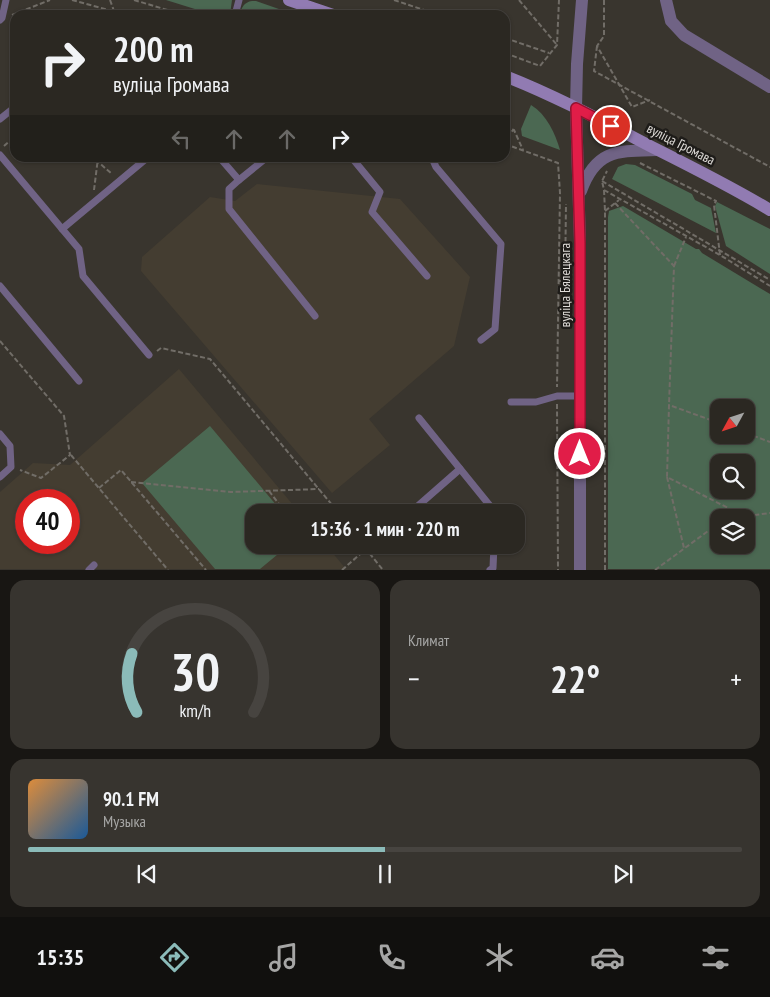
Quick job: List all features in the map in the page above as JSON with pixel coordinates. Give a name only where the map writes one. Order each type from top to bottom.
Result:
[{"type":"main road","points":[[289,0],[318,10]]},
{"type":"main road","name":"вуліца Громава","points":[[510,78],[576,108],[718,180],[770,210]]},
{"type":"street","name":"вуліца Бялецкага","points":[[580,570],[579,195],[576,108],[582,0]]},
{"type":"street","points":[[666,0],[671,21],[684,35],[770,87]]},
{"type":"street","points":[[579,195],[596,163],[607,155],[657,150]]},
{"type":"lane","points":[[1,19],[6,0]]},
{"type":"lane","points":[[0,119],[10,111]]},
{"type":"lane","points":[[0,155],[79,249],[83,276],[149,355]]},
{"type":"lane","points":[[62,228],[142,162]]},
{"type":"lane","points":[[223,162],[239,180]]},
{"type":"lane","points":[[261,162],[229,189],[229,209],[316,316]]},
{"type":"lane","points":[[355,162],[380,192],[372,212],[427,276]]},
{"type":"lane","points":[[434,162],[501,244],[495,329],[481,340]]},
{"type":"lane","points":[[0,286],[79,381]]},
{"type":"lane","points":[[511,402],[536,402],[557,396],[580,396]]},
{"type":"lane","points":[[419,418],[488,504]]},
{"type":"lane","points":[[0,434],[10,446],[11,467],[0,477]]},
{"type":"lane","points":[[421,504],[460,469]]},
{"type":"lane","points":[[490,570],[493,568],[494,554]]},
{"type":"path","points":[[24,10],[50,0]]},
{"type":"path","points":[[72,0],[110,10]]},
{"type":"path","points":[[134,0],[167,10]]},
{"type":"path","points":[[394,0],[424,10]]},
{"type":"path","points":[[520,0],[556,45]]},
{"type":"path","points":[[510,55],[540,66],[556,45],[559,0]]},
{"type":"path","points":[[604,0],[604,36],[597,46],[594,71],[770,167]]},
{"type":"path","points":[[510,40],[549,53]]},
{"type":"path","points":[[597,46],[632,107],[650,100]]},
{"type":"path","points":[[510,129],[514,130],[523,150]]},
{"type":"path","points":[[510,132],[514,130]]},
{"type":"path","points":[[0,149],[10,140]]},
{"type":"path","points":[[510,146],[558,163],[560,193],[557,396],[558,570]]},
{"type":"path","points":[[635,161],[716,201],[714,205],[720,255]]},
{"type":"path","points":[[93,203],[97,162]]},
{"type":"path","points":[[98,162],[120,180]]},
{"type":"path","points":[[605,570],[605,211],[602,181],[611,166]]},
{"type":"path","points":[[602,181],[770,280]]},
{"type":"path","points":[[604,190],[720,255],[770,286]]},
{"type":"path","points":[[560,193],[566,194]]},
{"type":"path","points":[[605,211],[620,199]]},
{"type":"path","points":[[615,203],[674,266]]},
{"type":"path","points":[[559,280],[565,281],[566,204]]},
{"type":"path","points":[[684,548],[667,477],[674,266],[686,237]]},
{"type":"path","points":[[0,341],[64,416],[70,454],[168,570]]},
{"type":"path","points":[[149,355],[161,348],[210,360],[331,504]]},
{"type":"path","points":[[669,405],[710,420]]},
{"type":"path","points":[[755,436],[770,442]]},
{"type":"path","points":[[11,467],[41,478],[70,454]]},
{"type":"path","points":[[99,488],[121,470],[206,570]]},
{"type":"path","points":[[667,477],[730,509]]},
{"type":"path","points":[[131,482],[231,492],[319,489]]},
{"type":"path","points":[[269,491],[279,504]]},
{"type":"path","points":[[755,515],[770,513]]},
{"type":"path","points":[[655,570],[710,529]]},
{"type":"path","points":[[342,570],[360,554]]},
{"type":"path","points":[[370,554],[383,570]]},
{"type":"shaded area","points":[[257,184],[400,199],[470,277],[454,346],[369,419],[390,445],[332,493],[141,271],[142,257],[210,197],[235,201]]},
{"type":"shaded area","points":[[179,369],[292,504],[245,504],[245,554],[334,554],[346,569],[0,569],[0,492],[33,463],[70,465]]},
{"type":"green space","points":[[166,0],[232,0],[231,10],[198,10]]},
{"type":"green space","points":[[256,1],[282,10],[241,10],[247,3]]},
{"type":"green space","points":[[531,105],[542,114],[550,125],[560,150],[522,136],[521,129]]},
{"type":"green space","points":[[626,164],[635,165],[692,194],[695,200],[711,208],[716,233],[612,179],[618,167]]},
{"type":"green space","points":[[717,202],[770,229],[770,274],[726,246],[715,206]]},
{"type":"green space","points":[[623,206],[699,249],[702,253],[770,294],[770,569],[608,569],[609,211]]},
{"type":"green space","points":[[210,426],[275,504],[245,504],[245,554],[278,554],[260,569],[215,569],[142,483]]},
{"type":"route","points":[[580,454],[580,243],[576,108],[611,126]]}]
